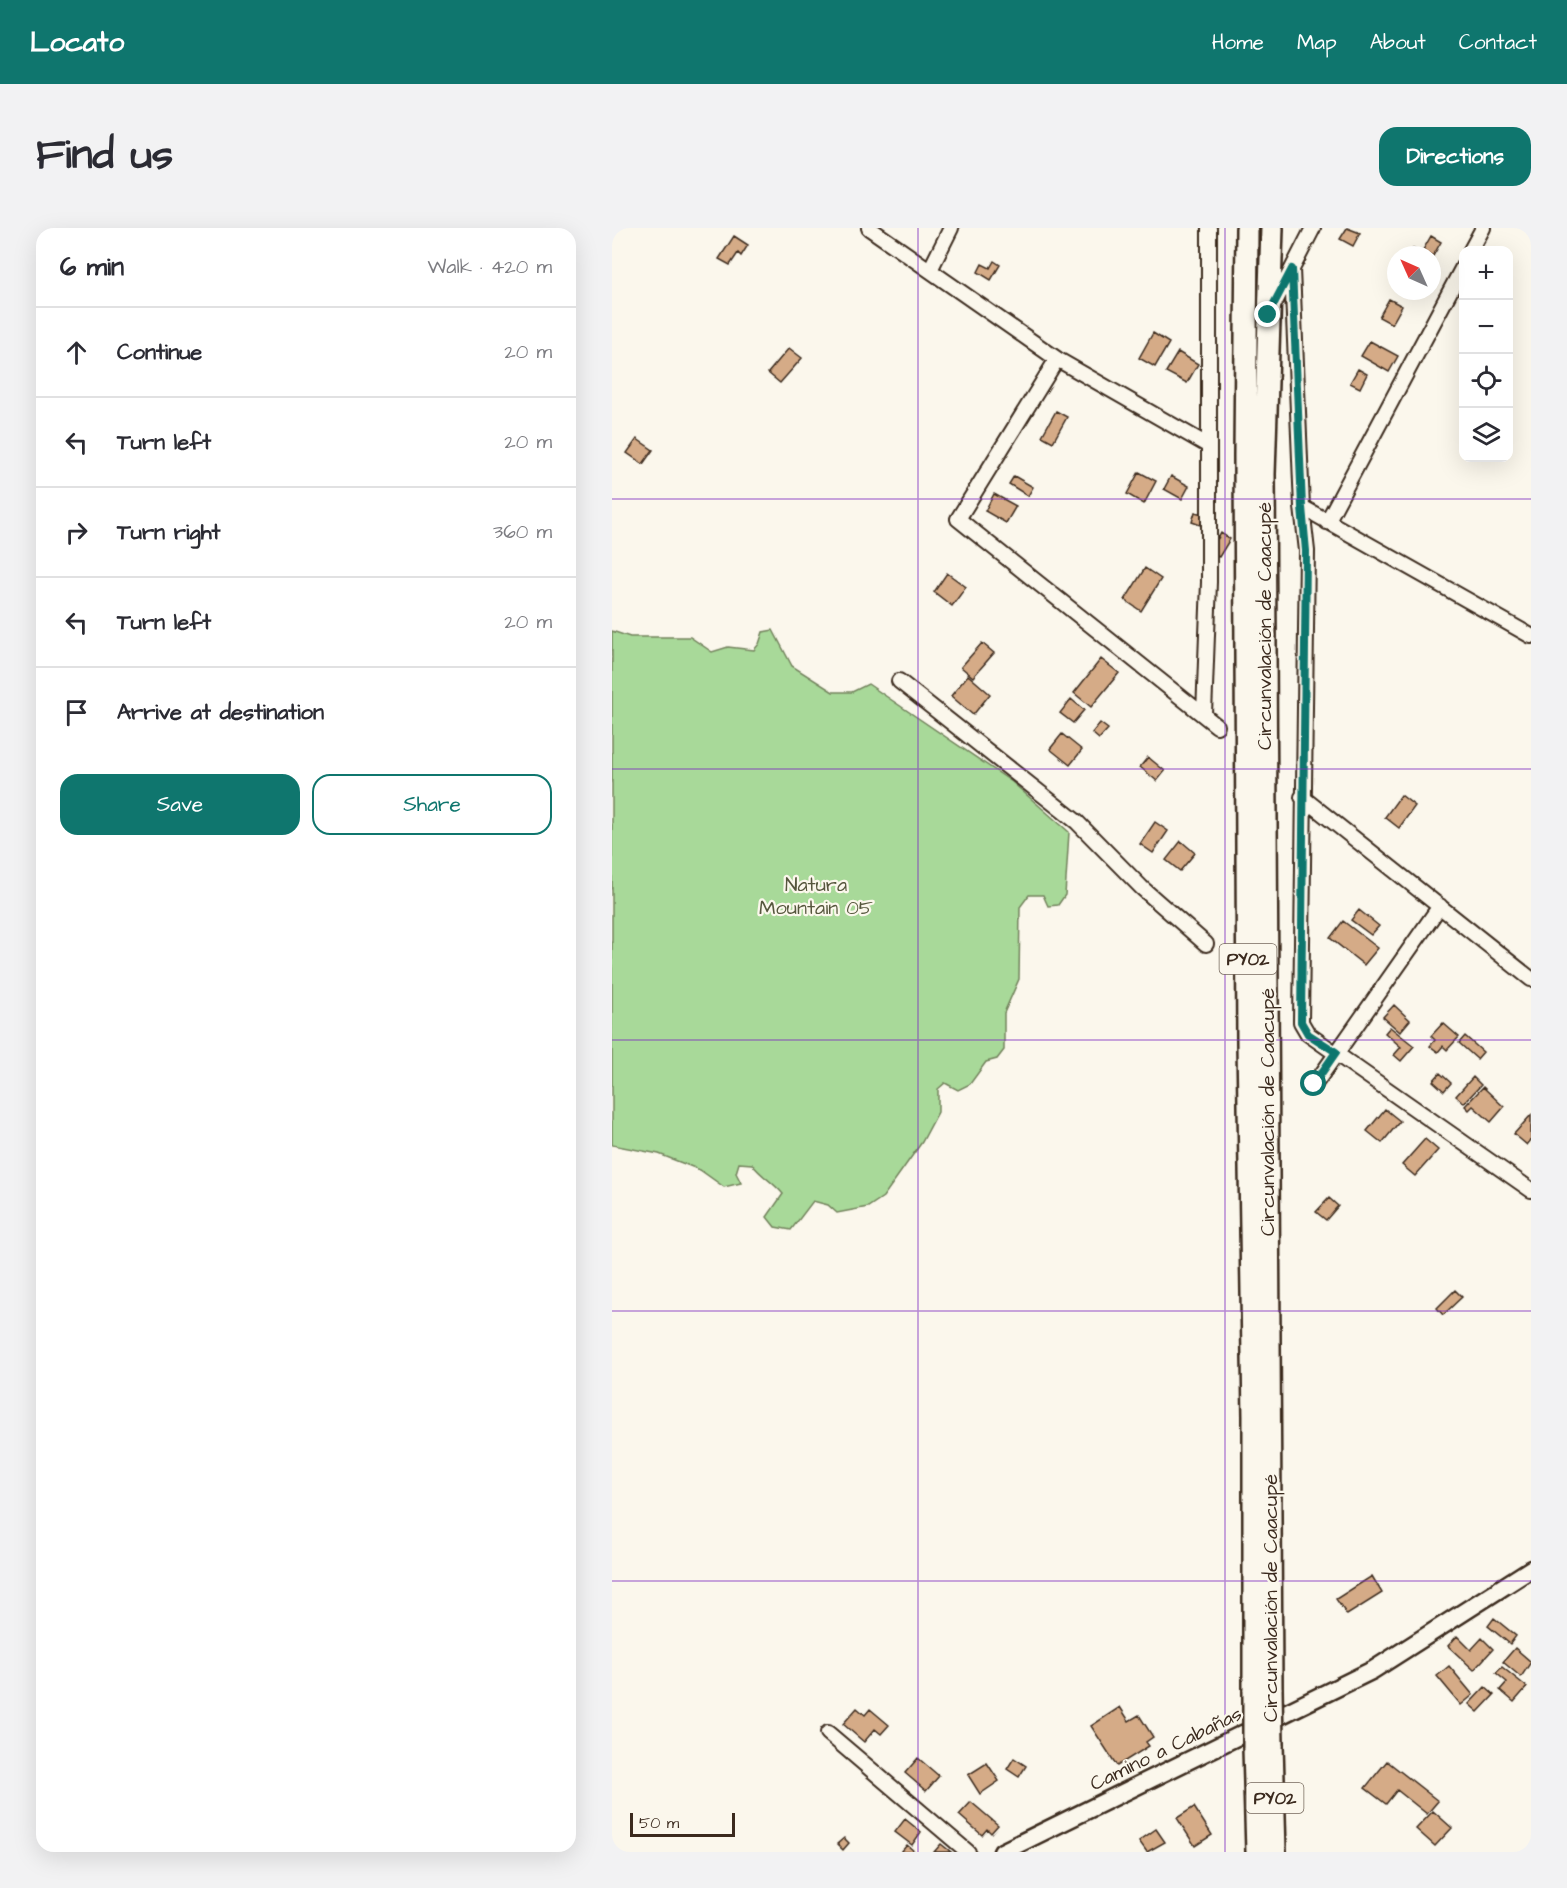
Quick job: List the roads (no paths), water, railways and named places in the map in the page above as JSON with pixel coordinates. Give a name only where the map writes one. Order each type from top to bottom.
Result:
[{"type":"highway","name":"Circunvalación de Caacupé","points":[[1247,228],[1245,468],[1248,1043],[1254,1416],[1263,1746],[1257,1852]]},
{"type":"highway","name":"Circunvalación de Caacupé","points":[[1262,1690],[1264,497],[1272,228]]},
{"type":"highway","name":"Circunvalación de Caacupé","points":[[1263,1746],[1275,1852]]},
{"type":"street","points":[[869,228],[1057,359],[1209,446]]},
{"type":"street","points":[[930,270],[951,228]]},
{"type":"street","points":[[1204,714],[1209,582],[1209,228]]},
{"type":"street","points":[[1268,315],[1313,228]]},
{"type":"street","points":[[1473,246],[1483,228]]},
{"type":"street","points":[[1292,269],[1302,507],[1306,551],[1301,1022],[1308,1034],[1531,1190]]},
{"type":"street","points":[[1327,522],[1459,274]]},
{"type":"street","points":[[1057,359],[958,519],[1217,726]]},
{"type":"street","points":[[1302,507],[1531,636]]},
{"type":"street","points":[[899,681],[1077,822],[1142,888],[1206,944]]},
{"type":"street","points":[[1302,796],[1531,979]]},
{"type":"street","points":[[1314,1084],[1440,906]]},
{"type":"street","name":"Camino a Cabañas","points":[[1002,1852],[1373,1670],[1531,1569]]},
{"type":"street","points":[[828,1732],[969,1852]]},
{"type":"park label","name":"Natura Mountain 05","points":[[816,896]]}]
